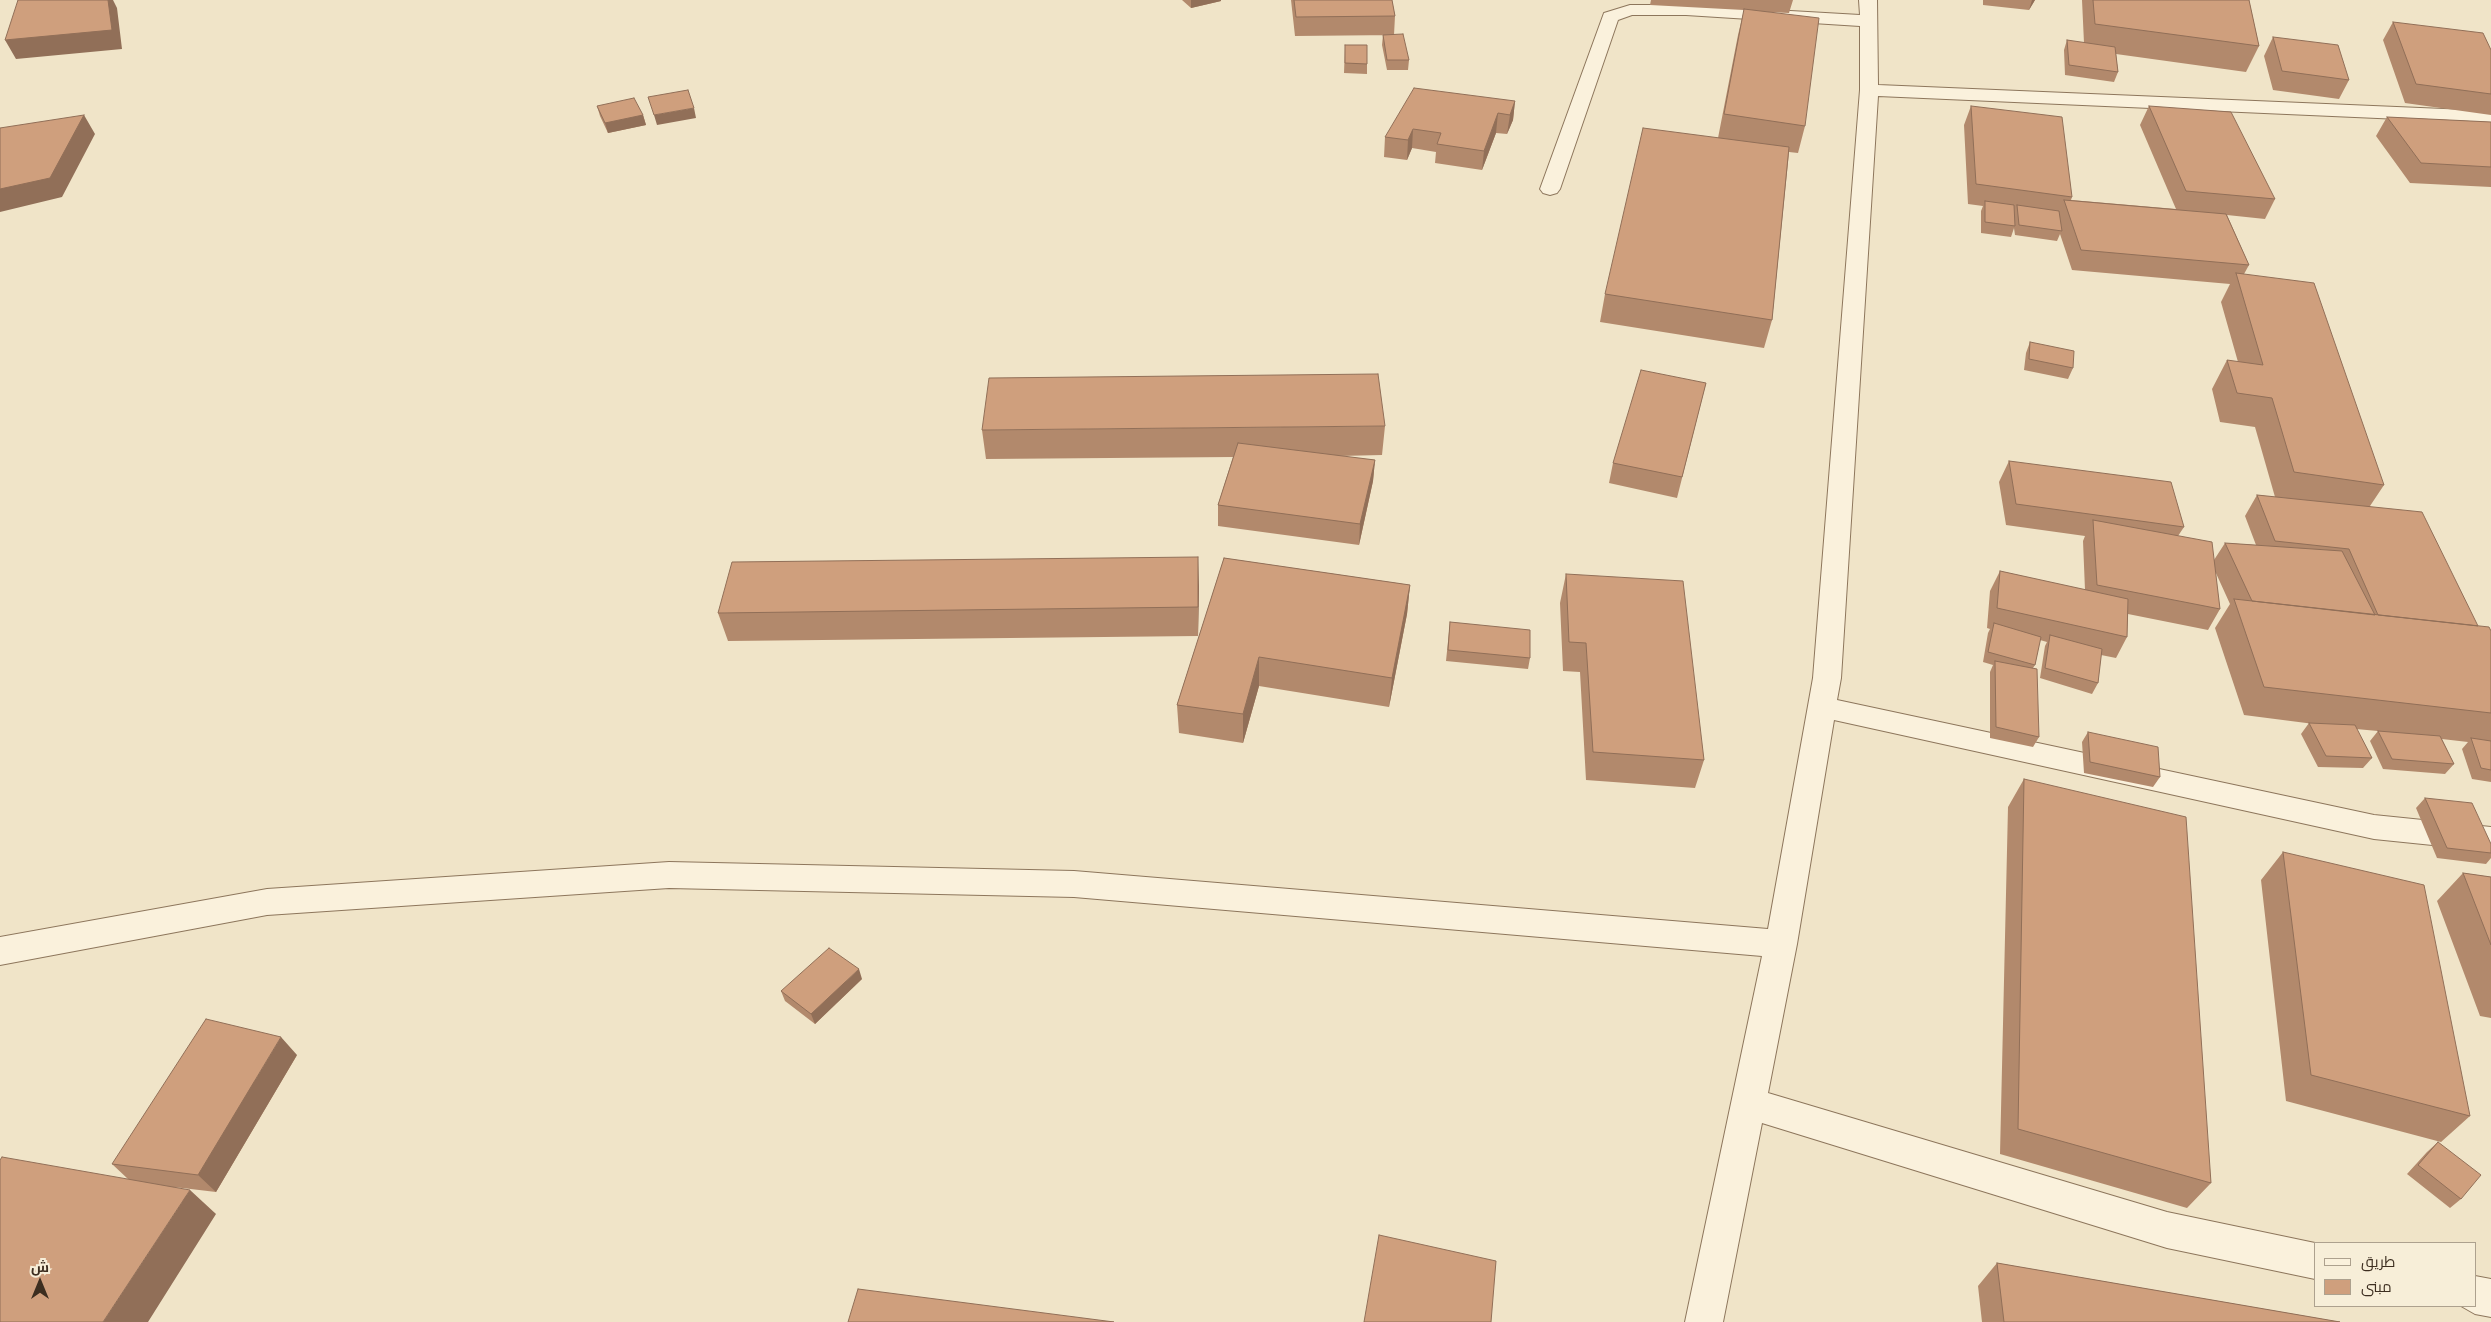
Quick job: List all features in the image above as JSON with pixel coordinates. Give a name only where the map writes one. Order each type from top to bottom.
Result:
[{"type":"street","points":[[1550,189],[1610,17],[1630,10],[1867,11],[1868,90],[1827,678],[1781,944],[1704,1322]]},
{"type":"street","points":[[1868,90],[2491,117]]},
{"type":"street","points":[[1822,707],[2374,827],[2491,839]]},
{"type":"street","points":[[0,951],[267,902],[669,876],[1074,884],[1781,944]]},
{"type":"street","points":[[1748,1103],[2166,1230],[2314,1261]]},
{"type":"street","points":[[2476,1295],[2491,1298]]},
{"type":"building","points":[[18,0],[108,0],[112,30],[5,40]]},
{"type":"building","points":[[1294,0],[1392,0],[1395,16],[1296,17]]},
{"type":"building","points":[[2093,0],[2249,0],[2259,46],[2095,24]]},
{"type":"building","points":[[1744,9],[1819,18],[1805,126],[1724,114]]},
{"type":"building","points":[[2393,22],[2483,33],[2491,50],[2491,94],[2416,84]]},
{"type":"building","points":[[1403,34],[1409,60],[1387,60],[1383,35]]},
{"type":"building","points":[[2273,37],[2338,45],[2349,80],[2282,71]]},
{"type":"building","points":[[2067,40],[2115,47],[2118,72],[2069,65]]},
{"type":"building","points":[[1345,45],[1367,45],[1367,64],[1345,63]]},
{"type":"building","points":[[1414,88],[1515,101],[1510,115],[1498,113],[1484,151],[1437,144],[1441,133],[1413,129],[1408,140],[1385,137]]},
{"type":"building","points":[[688,90],[694,108],[654,115],[648,97]]},
{"type":"building","points":[[634,98],[643,115],[605,123],[597,106]]},
{"type":"building","points":[[1971,106],[2062,117],[2072,197],[1976,184]]},
{"type":"building","points":[[2149,106],[2231,112],[2275,199],[2186,191]]},
{"type":"building","points":[[84,115],[50,178],[0,189],[0,128]]},
{"type":"building","points":[[2387,117],[2491,122],[2491,167],[2421,163]]},
{"type":"building","points":[[1643,128],[1789,147],[1772,320],[1605,294]]},
{"type":"building","points":[[2064,200],[2226,214],[2249,265],[2081,250]]},
{"type":"building","points":[[1985,201],[2014,205],[2015,226],[1985,222]]},
{"type":"building","points":[[2017,205],[2059,211],[2062,231],[2019,225]]},
{"type":"building","points":[[2236,273],[2314,283],[2384,485],[2294,472],[2272,398],[2237,393],[2227,360],[2263,365]]},
{"type":"building","points":[[2030,342],[2074,351],[2073,368],[2029,359]]},
{"type":"building","points":[[1641,370],[1706,383],[1682,477],[1613,463]]},
{"type":"building","points":[[1378,374],[1385,426],[982,430],[989,378]]},
{"type":"building","points":[[1238,443],[1375,460],[1360,524],[1218,505]]},
{"type":"building","points":[[2009,461],[2171,482],[2184,527],[2016,504]]},
{"type":"building","points":[[2257,495],[2422,512],[2478,626],[2378,615],[2349,549],[2275,541]]},
{"type":"building","points":[[2093,520],[2212,542],[2220,609],[2097,585]]},
{"type":"building","points":[[2225,543],[2342,551],[2375,615],[2252,601]]},
{"type":"building","points":[[1198,557],[1198,607],[718,613],[732,562]]},
{"type":"building","points":[[1224,558],[1410,585],[1392,678],[1259,657],[1243,714],[1177,705]]},
{"type":"building","points":[[2000,571],[2128,599],[2127,637],[1997,608]]},
{"type":"building","points":[[1566,574],[1683,581],[1704,760],[1593,752],[1586,643],[1569,642]]},
{"type":"building","points":[[2234,599],[2489,627],[2491,631],[2491,713],[2264,687]]},
{"type":"building","points":[[1450,622],[1530,630],[1530,658],[1448,650]]},
{"type":"building","points":[[1994,623],[2041,637],[2035,665],[1988,652]]},
{"type":"building","points":[[2050,635],[2102,649],[2098,683],[2045,668]]},
{"type":"building","points":[[1995,661],[2037,669],[2039,737],[1996,727]]},
{"type":"building","points":[[2309,723],[2355,725],[2372,758],[2326,756]]},
{"type":"building","points":[[2378,731],[2440,736],[2454,764],[2392,759]]},
{"type":"building","points":[[2088,732],[2158,747],[2160,777],[2090,762]]},
{"type":"building","points":[[2471,738],[2491,741],[2491,770],[2481,768]]},
{"type":"building","points":[[2024,779],[2186,817],[2211,1183],[2018,1129]]},
{"type":"building","points":[[2425,798],[2472,803],[2491,844],[2491,853],[2447,848]]},
{"type":"building","points":[[2283,852],[2424,885],[2470,1116],[2311,1075]]},
{"type":"building","points":[[2463,873],[2491,877],[2491,945]]},
{"type":"building","points":[[829,948],[859,969],[811,1014],[781,991]]},
{"type":"building","points":[[206,1019],[281,1037],[198,1175],[112,1164]]},
{"type":"building","points":[[2438,1142],[2481,1175],[2461,1199],[2418,1165]]},
{"type":"building","points":[[2,1157],[190,1190],[103,1322],[0,1322],[0,1160]]},
{"type":"building","points":[[1379,1235],[1496,1261],[1491,1322],[1364,1322]]},
{"type":"building","points":[[1997,1263],[2340,1322],[2004,1322]]},
{"type":"building","points":[[858,1289],[1114,1322],[848,1322]]}]
